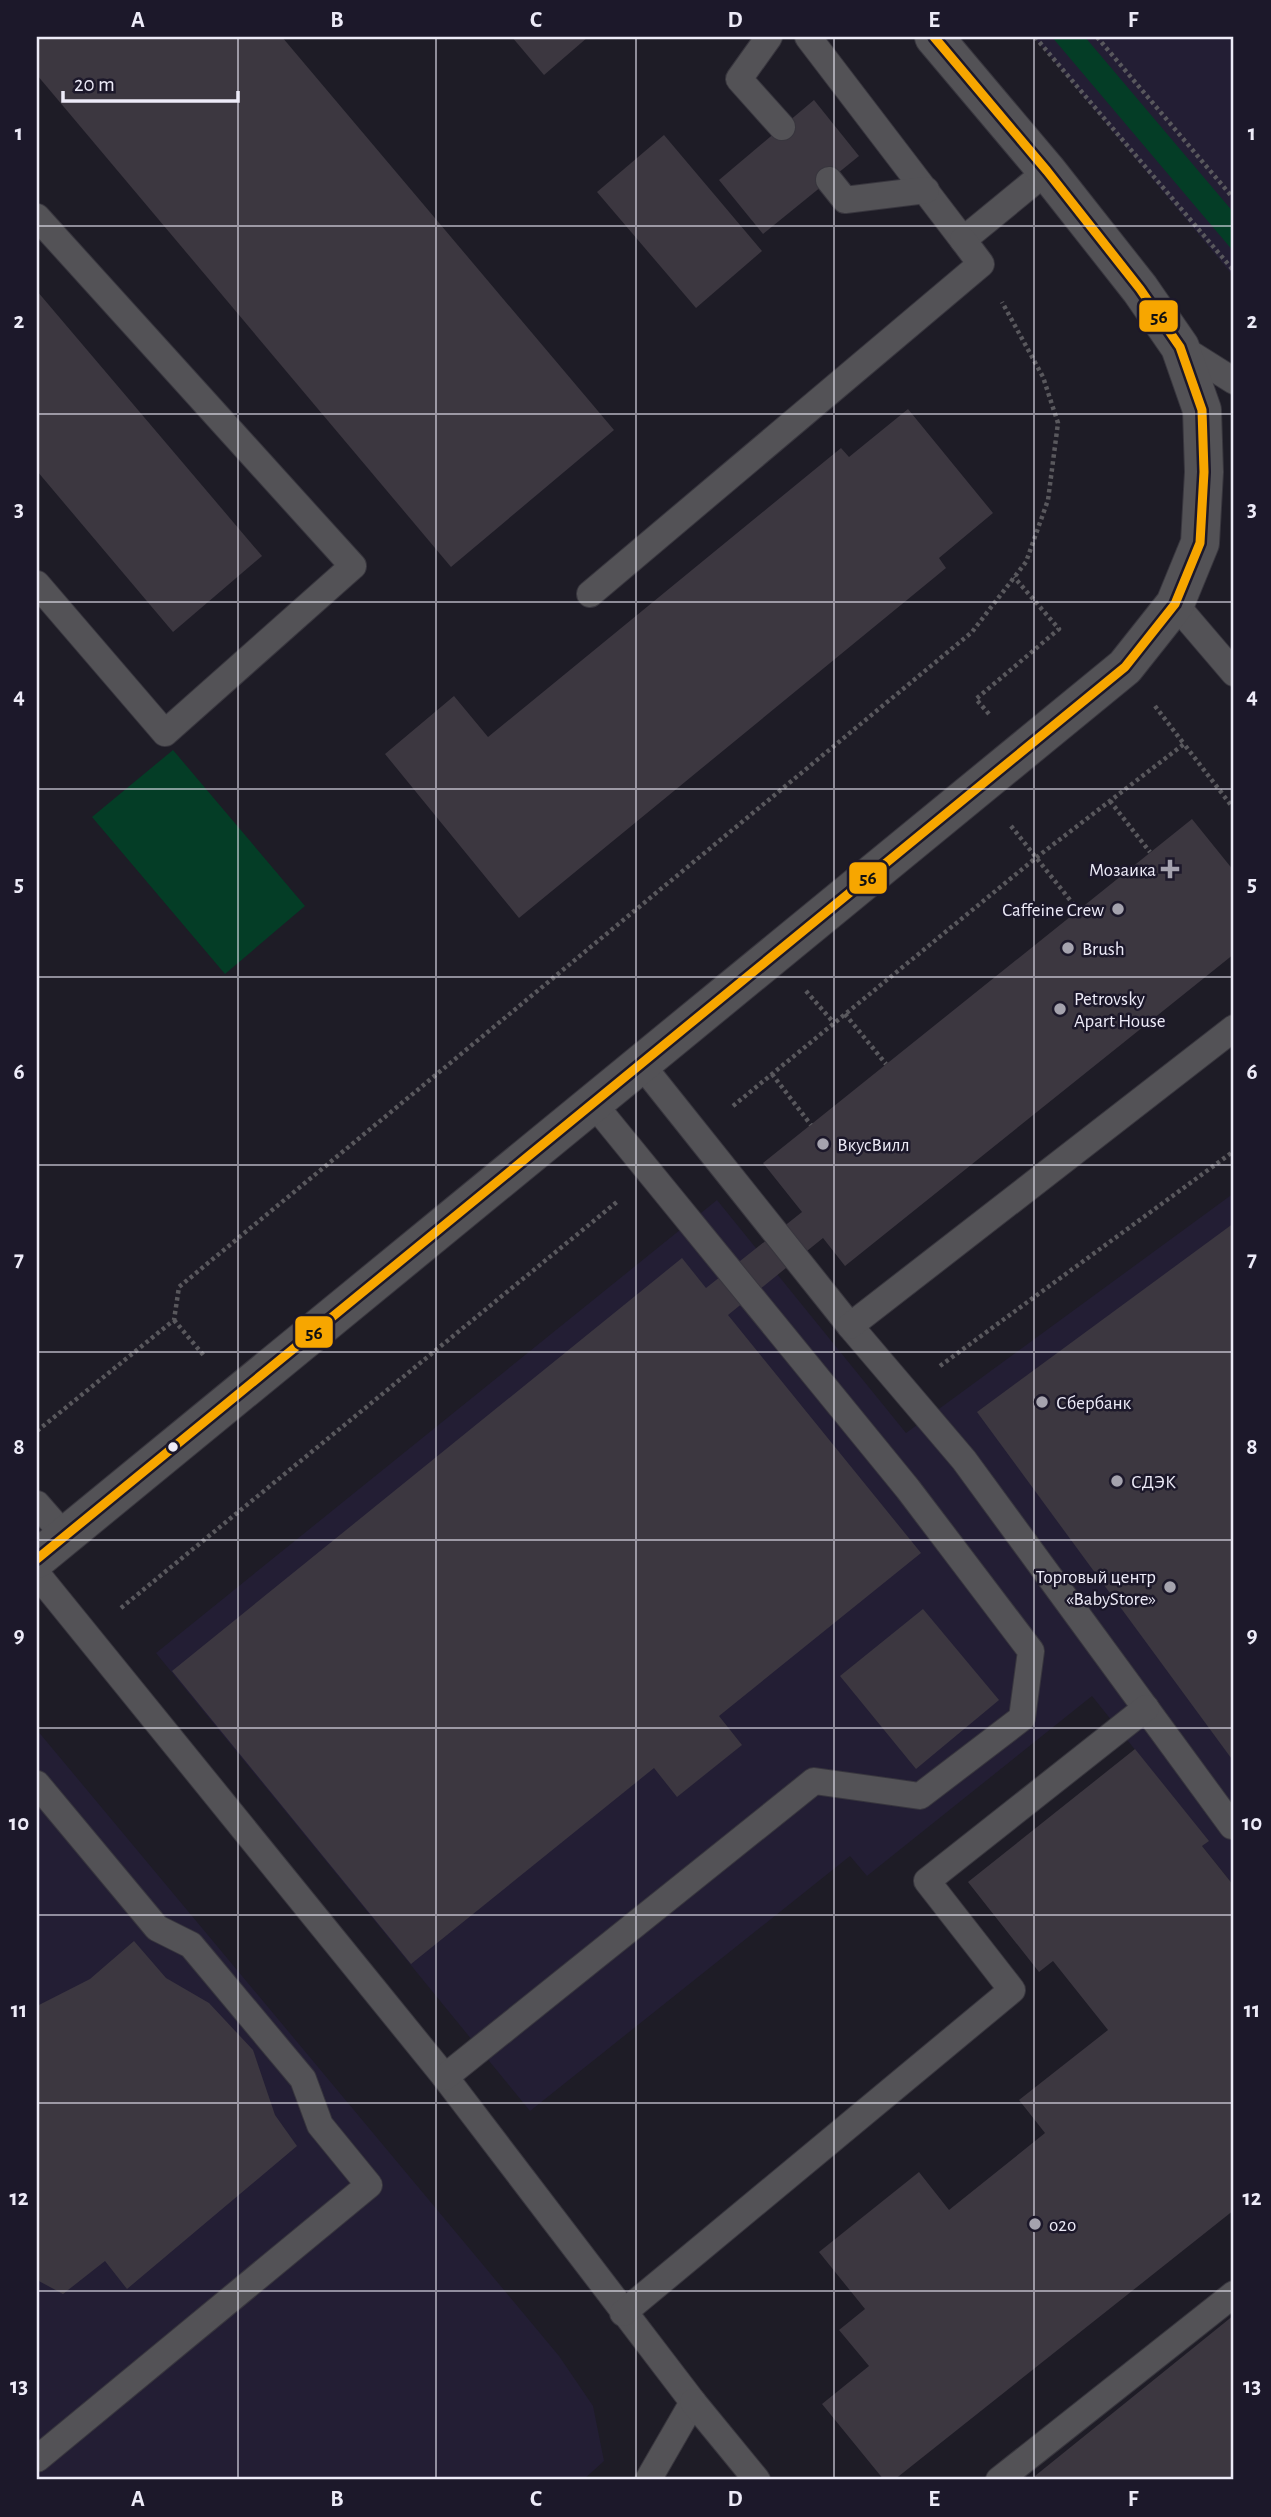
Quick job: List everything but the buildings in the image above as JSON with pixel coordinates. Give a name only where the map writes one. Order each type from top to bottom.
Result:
[{"type":"street","points":[[51,1547],[1125,667],[1175,604],[1200,543],[1204,472],[1202,410],[1180,347],[1140,289],[934,37]]},
{"type":"lane","points":[[769,37],[739,79],[782,127]]},
{"type":"lane","points":[[590,594],[981,264],[808,37]]},
{"type":"lane","points":[[963,240],[1047,172]]},
{"type":"lane","points":[[829,180],[845,200],[926,190]]},
{"type":"lane","points":[[37,217],[353,566],[165,733],[37,584]]},
{"type":"lane","points":[[1180,347],[1234,380]]},
{"type":"lane","points":[[1175,604],[1234,673]]},
{"type":"lane","points":[[850,1326],[1234,1028]]},
{"type":"lane","points":[[641,1064],[850,1326],[964,1460],[1232,1826]]},
{"type":"lane","points":[[445,2077],[814,1781],[920,1796],[1022,1718],[1031,1651],[908,1489],[593,1103]]},
{"type":"lane","points":[[37,1504],[51,1547]]},
{"type":"lane","points":[[37,1574],[445,2077],[692,2402],[757,2480]]},
{"type":"lane","points":[[624,2313],[1012,1990],[926,1881],[1146,1708]]},
{"type":"lane","points":[[37,1784],[156,1928],[191,1945],[303,2080],[320,2125],[369,2185],[37,2459]]},
{"type":"lane","points":[[999,2480],[1234,2294]]},
{"type":"lane","points":[[648,2480],[692,2402]]},
{"type":"path","points":[[1035,37],[1234,271]]},
{"type":"path","points":[[1097,37],[1234,199]]},
{"type":"path","points":[[37,1431],[174,1320],[179,1287],[972,632],[1026,562],[1048,499],[1058,423],[1044,377],[981,264]]},
{"type":"path","points":[[990,715],[976,699],[1059,629],[1014,577]]},
{"type":"path","points":[[1151,701],[1234,809]]},
{"type":"path","points":[[698,1135],[1037,857],[1184,744]]},
{"type":"path","points":[[1110,801],[1150,852]]},
{"type":"path","points":[[1004,818],[1078,910]]},
{"type":"path","points":[[801,985],[834,1023]]},
{"type":"path","points":[[845,1014],[886,1064]]},
{"type":"path","points":[[772,1074],[811,1125]]},
{"type":"path","points":[[906,1392],[1234,1151]]},
{"type":"path","points":[[88,1636],[651,1174]]},
{"type":"shaded area","points":[[1034,37],[1234,37],[1234,277]]},
{"type":"shaded area","points":[[1234,1193],[1234,1886],[1202,1846],[1208,1841],[1092,1696],[867,1876],[850,1856],[530,2111],[156,1653],[717,1200],[906,1433]]},
{"type":"shaded area","points":[[37,1730],[559,2356],[593,2406],[604,2461],[583,2480],[37,2480]]},
{"type":"green space","points":[[1052,37],[1085,37],[1234,213],[1234,252]]},
{"type":"green space","points":[[173,750],[305,906],[225,974],[92,817]]},
{"type":"transit line","name":"56","points":[[37,1559],[1125,667],[1175,604],[1200,543],[1204,472],[1202,410],[1180,347],[1140,289],[1047,171],[934,37]]},
{"type":"place","name":"Мозаика","points":[[1170,869]]},
{"type":"place","name":"Caffeine Crew","points":[[1118,909]]},
{"type":"place","name":"Brush","points":[[1068,948]]},
{"type":"place","name":"Petrovsky Apart House","points":[[1060,1009]]},
{"type":"place","name":"ВкусВилл","points":[[823,1144]]},
{"type":"place","name":"Сбербанк","points":[[1042,1402]]},
{"type":"place","name":"СДЭК","points":[[1117,1481]]},
{"type":"place","name":"Торговый центр «BabyStore»","points":[[1170,1587]]},
{"type":"place","name":"o2o","points":[[1035,2224]]}]
